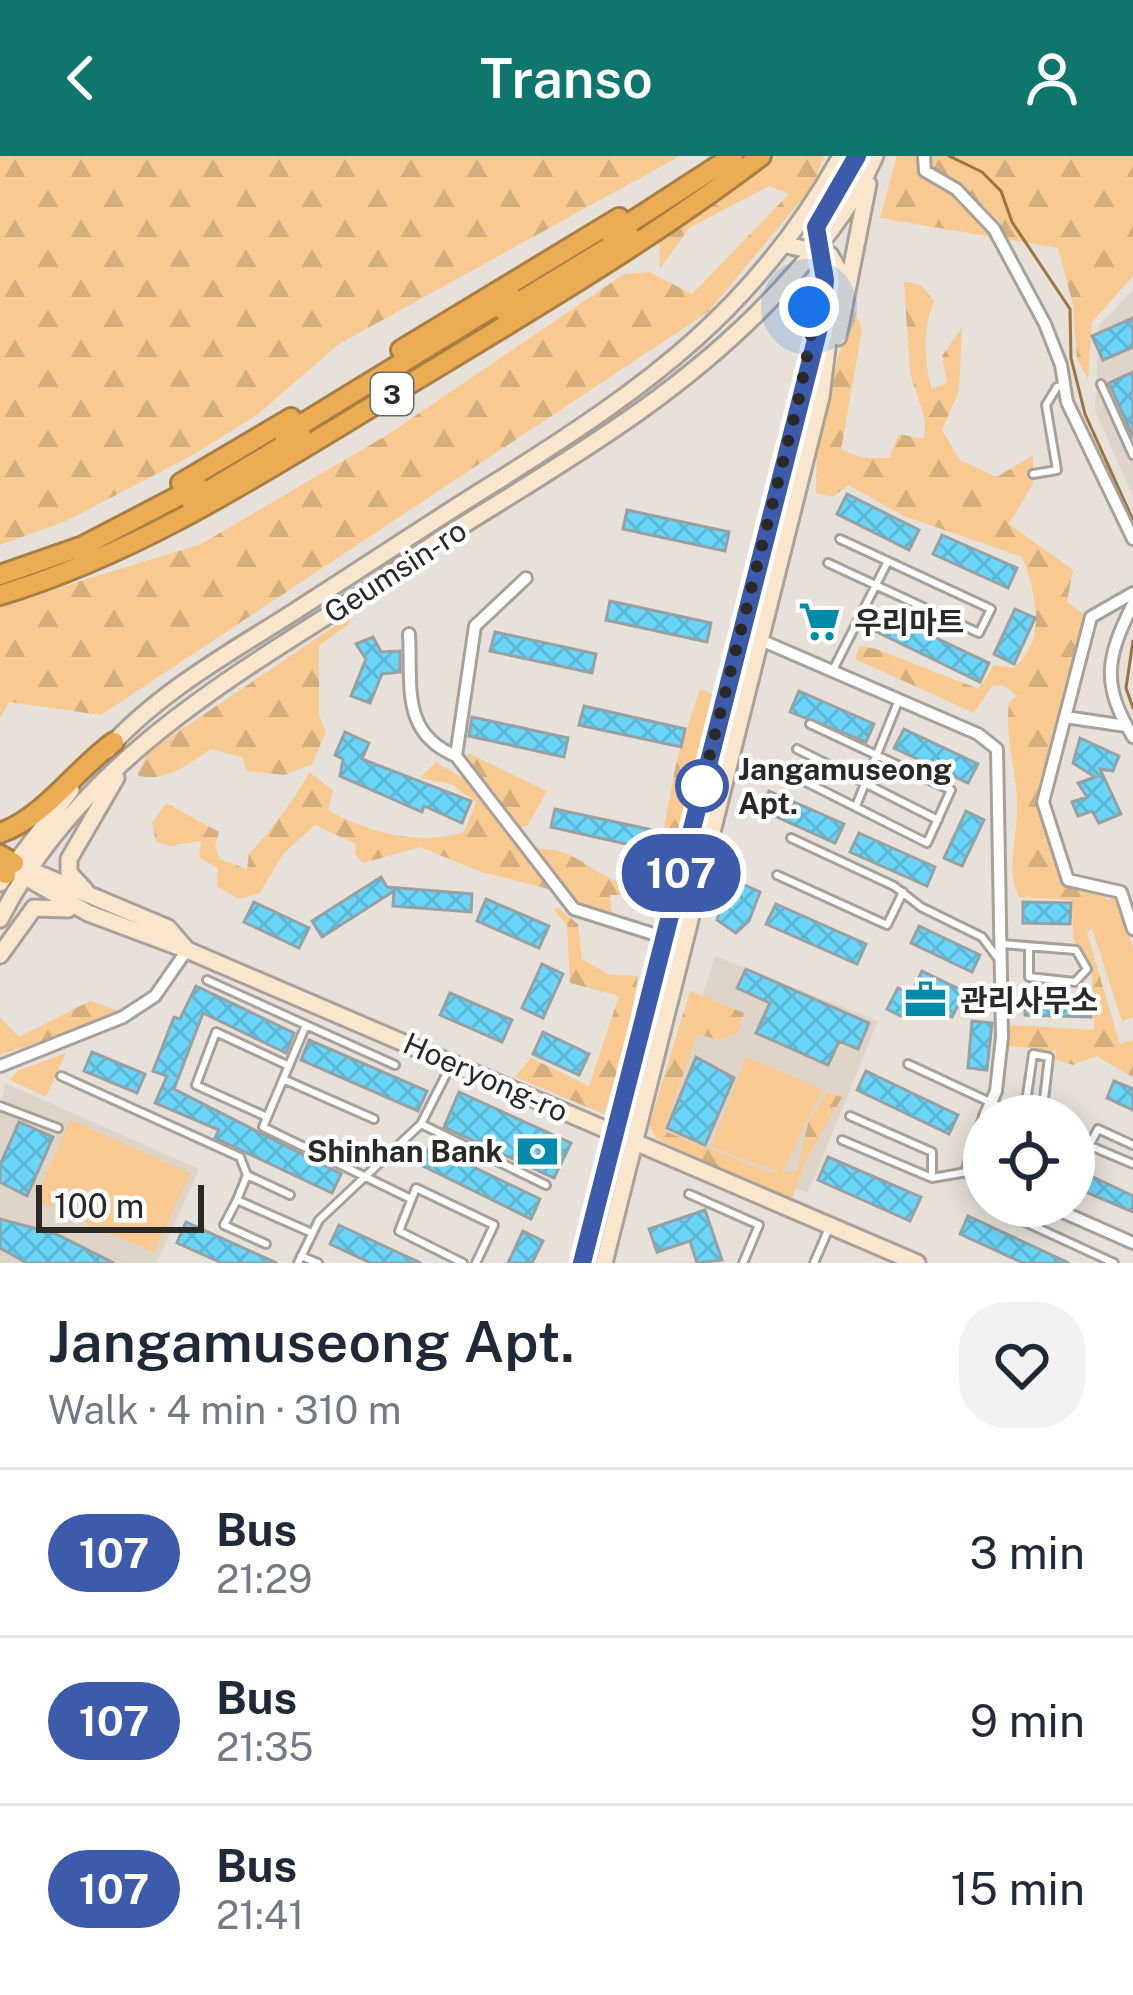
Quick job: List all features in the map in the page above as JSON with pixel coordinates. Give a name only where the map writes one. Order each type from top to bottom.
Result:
[{"type":"highway","name":"3","points":[[1,584],[196,475],[720,156]]},
{"type":"highway","points":[[1,584],[176,511],[733,156]]},
{"type":"highway","points":[[332,412],[750,156]]},
{"type":"highway","name":"3","points":[[1,584],[50,580],[231,493],[615,258],[761,156]]},
{"type":"highway","points":[[0,833],[29,819],[82,764],[114,742]]},
{"type":"street","name":"Geumsin-ro","points":[[0,919],[12,871],[114,742],[248,642],[658,375],[733,308],[787,245],[842,156]]},
{"type":"street","points":[[582,1263],[822,316],[825,280],[816,250],[816,227],[857,156]]},
{"type":"street","name":"Geumsin-ro","points":[[12,871],[168,719],[661,400],[707,364],[816,250],[856,195],[875,156]]},
{"type":"street","points":[[604,1263],[848,302],[875,156]]},
{"type":"street","points":[[924,158],[925,171],[956,189],[994,229],[1045,324],[1088,451],[1133,539]]},
{"type":"street","points":[[787,245],[830,256],[838,273],[821,397]]},
{"type":"street","points":[[780,290],[812,312],[800,394]]},
{"type":"street","points":[[456,756],[475,626],[526,578]]},
{"type":"street","points":[[1133,593],[1091,617],[1044,815],[1068,880],[1121,892],[1133,928]]},
{"type":"street","points":[[1130,732],[1108,672],[1114,642],[1133,604]]},
{"type":"street","points":[[409,634],[409,706],[423,736],[456,756],[574,909],[666,938]]},
{"type":"street","points":[[763,640],[978,734],[997,749],[1001,1058],[991,1095]]},
{"type":"street","points":[[1065,717],[1130,732]]},
{"type":"street","points":[[87,892],[71,876],[69,859],[125,761]]},
{"type":"street","name":"Hoeryong-ro","points":[[12,871],[87,892],[168,928],[187,950]]},
{"type":"street","name":"Hoeryong-ro","points":[[12,871],[88,914],[187,950],[917,1263]]},
{"type":"street","points":[[0,955],[37,906],[88,914]]},
{"type":"street","points":[[0,1066],[123,1017],[155,996],[187,950]]},
{"type":"street","points":[[1095,1226],[1133,1243]]},
{"type":"lane","points":[[1101,384],[1133,455]]},
{"type":"lane","points":[[1033,474],[1057,470],[1046,404],[1057,386],[1065,385]]},
{"type":"lane","points":[[828,562],[980,633],[991,609],[840,539]]},
{"type":"lane","points":[[834,668],[888,561]]},
{"type":"lane","points":[[856,807],[880,757],[899,699]]},
{"type":"lane","points":[[784,771],[927,843],[951,790],[810,724]]},
{"type":"lane","points":[[797,749],[938,820]]},
{"type":"lane","points":[[791,838],[982,937],[1002,964]]},
{"type":"lane","points":[[777,875],[887,925],[903,892]]},
{"type":"lane","points":[[1002,944],[1029,950],[1076,950],[1087,969],[1075,982],[1029,977],[1029,950]]},
{"type":"lane","points":[[207,980],[395,1065]]},
{"type":"lane","points":[[306,1025],[263,1127],[411,1199]]},
{"type":"lane","points":[[268,1118],[196,1085],[216,1032],[289,1066]]},
{"type":"lane","points":[[1026,1095],[1033,1054],[1049,1057],[1044,1095]]},
{"type":"lane","points":[[318,1263],[299,1259],[319,1220],[421,1124],[452,1062]]},
{"type":"lane","points":[[908,1064],[963,1099]]},
{"type":"lane","points":[[61,1076],[240,1156],[247,1175],[224,1225],[266,1244]]},
{"type":"lane","points":[[283,1079],[374,1119]]},
{"type":"lane","points":[[0,1106],[58,1128]]},
{"type":"lane","points":[[850,1116],[932,1152],[932,1178]]},
{"type":"lane","points":[[421,1124],[546,1185]]},
{"type":"lane","points":[[1095,1136],[1098,1130],[1133,1144]]},
{"type":"lane","points":[[842,1140],[932,1178],[963,1173]]},
{"type":"lane","points":[[1095,1148],[1133,1164]]},
{"type":"lane","points":[[247,1175],[290,1195]]},
{"type":"lane","points":[[463,1263],[399,1231],[416,1188],[494,1226],[476,1263]]},
{"type":"lane","points":[[689,1194],[759,1225],[742,1263]]},
{"type":"lane","points":[[237,1200],[312,1233]]},
{"type":"lane","points":[[814,1263],[830,1225]]},
{"type":"lane","points":[[1036,1227],[1114,1263]]},
{"type":"shaded area","points":[[1133,290],[1133,497],[1095,410],[1099,325]]},
{"type":"shaded area","points":[[715,956],[878,1021],[808,1193],[660,1133]]},
{"type":"shaded area","points":[[5,1083],[199,1169],[157,1263],[0,1263],[0,1113]]},
{"type":"green space","points":[[0,156],[680,156],[339,344],[257,415],[191,456],[66,521],[0,545]]},
{"type":"green space","points":[[775,156],[824,156],[813,186],[708,312],[101,715],[9,702],[0,718],[0,606],[201,544],[387,435],[624,274],[649,272],[692,294],[789,194],[769,186],[689,228],[660,269],[659,241]]},
{"type":"green space","points":[[897,156],[1133,156],[1133,276],[1092,322],[1088,379],[1077,359],[1073,305],[1058,248],[880,218]]},
{"type":"green space","points":[[904,282],[921,285],[934,301],[925,345],[932,389],[947,383],[942,356],[962,327],[959,391],[942,430],[960,460],[997,477],[1033,455],[1033,484],[1009,524],[1073,570],[1067,602],[1087,616],[1039,801],[1063,883],[1106,891],[1106,914],[1087,933],[1120,1044],[1133,1040],[1133,1077],[1096,1056],[1073,1065],[1054,1059],[1057,1051],[1008,1046],[1010,1025],[1094,1030],[1092,968],[1073,939],[1072,900],[1019,897],[1015,888],[1017,800],[1008,716],[1009,702],[1018,696],[1003,685],[992,686],[974,713],[855,659],[860,646],[876,649],[979,689],[994,665],[1013,668],[1024,657],[1035,631],[1035,601],[1022,557],[904,516],[848,485],[833,497],[816,493],[817,442],[852,303],[862,330],[841,450],[864,458],[889,458],[899,434],[924,439],[925,419],[910,373]]},
{"type":"green space","points":[[354,613],[349,624],[319,646],[319,715],[326,732],[312,764],[284,775],[247,771],[242,757],[210,749],[166,775],[137,775],[148,752]]},
{"type":"green space","points":[[700,689],[719,697],[668,904],[651,894],[610,895],[612,912],[573,913],[552,890],[481,872],[420,847],[363,863],[355,854],[356,844],[315,825],[283,854],[260,893],[238,899],[217,886],[218,868],[199,858],[201,841],[169,846],[156,842],[152,823],[166,803],[219,832],[215,846],[220,859],[247,869],[249,853],[282,815],[309,772],[333,790],[328,810],[360,825],[412,837],[464,832],[476,802],[451,784],[420,778],[436,762],[464,779],[468,753],[547,791],[528,825],[509,832],[526,850],[560,851],[607,877],[638,886],[659,854],[677,759]]},
{"type":"green space","points":[[1116,897],[1133,948],[1133,1017],[1122,1021],[1085,907]]},
{"type":"green space","points":[[557,907],[578,924],[582,959],[610,975],[638,976],[626,1043],[604,1114],[515,1077],[531,1058],[589,1086],[619,996],[570,983],[567,925],[554,910]]},
{"type":"green space","points":[[690,991],[744,1013],[738,1033],[719,1040],[697,1034],[664,1131],[769,1172],[797,1171],[808,1123],[827,1092],[842,1097],[805,1162],[791,1201],[657,1139],[649,1126]]},
{"type":"green space","points":[[90,1001],[125,1013],[0,1055],[0,1017],[19,1037]]},
{"type":"green space","points":[[66,1053],[46,1097],[10,1080],[17,1071]]},
{"type":"green space","points":[[746,1057],[823,1089],[782,1173],[711,1147]]},
{"type":"green space","points":[[70,1120],[190,1173],[154,1253],[35,1200]]},
{"type":"building","points":[[1133,318],[1133,347],[1103,360],[1092,336]]},
{"type":"building","points":[[1133,372],[1133,437],[1109,383]]},
{"type":"building","points":[[847,494],[919,530],[909,550],[837,514]]},
{"type":"building","points":[[627,510],[729,532],[725,551],[623,529]]},
{"type":"building","points":[[942,535],[1017,568],[1008,588],[933,554]]},
{"type":"building","points":[[610,601],[711,623],[707,642],[606,620]]},
{"type":"building","points":[[1015,609],[1035,618],[1014,664],[994,654]]},
{"type":"building","points":[[881,612],[989,663],[980,682],[873,630]]},
{"type":"building","points":[[495,632],[596,654],[592,673],[490,651]]},
{"type":"building","points":[[373,637],[381,652],[400,651],[400,672],[382,674],[370,703],[351,696],[366,659],[356,644]]},
{"type":"building","points":[[799,691],[874,724],[866,742],[790,712]]},
{"type":"building","points":[[584,706],[685,729],[681,747],[579,725]]},
{"type":"building","points":[[472,717],[568,738],[564,757],[469,736]]},
{"type":"building","points":[[904,729],[978,764],[968,783],[894,748]]},
{"type":"building","points":[[345,732],[369,743],[362,759],[471,801],[462,823],[424,806],[422,812],[340,776],[343,759],[335,755]]},
{"type":"building","points":[[1080,738],[1119,756],[1113,771],[1100,769],[1121,814],[1099,823],[1092,811],[1078,816],[1072,802],[1087,797],[1078,783],[1095,777],[1073,763]]},
{"type":"building","points":[[769,791],[844,824],[835,843],[761,810]]},
{"type":"building","points":[[555,809],[657,831],[653,850],[551,827]]},
{"type":"building","points":[[966,811],[984,820],[962,866],[944,858]]},
{"type":"building","points":[[859,833],[935,867],[927,886],[850,852]]},
{"type":"building","points":[[381,877],[387,887],[472,894],[471,912],[393,906],[394,891],[322,937],[312,921]]},
{"type":"building","points":[[731,879],[760,892],[749,921],[736,933],[717,920]]},
{"type":"building","points":[[486,899],[549,926],[539,948],[477,921]]},
{"type":"building","points":[[254,902],[309,928],[299,948],[244,922]]},
{"type":"building","points":[[1023,902],[1071,903],[1070,924],[1023,923]]},
{"type":"building","points":[[776,904],[866,944],[857,964],[766,924]]},
{"type":"building","points":[[919,926],[980,955],[972,972],[911,943]]},
{"type":"building","points":[[542,964],[563,974],[543,1018],[522,1008]]},
{"type":"building","points":[[746,969],[869,1023],[858,1049],[839,1041],[828,1065],[756,1033],[770,1003],[737,988]]},
{"type":"building","name":"관리사무소","points":[[922,971],[965,992],[952,1017],[930,1006],[925,1017],[909,1009],[905,1018],[887,1009],[898,988],[911,994]]},
{"type":"building","points":[[196,986],[294,1033],[286,1053],[203,1013],[174,1089],[341,1174],[332,1193],[215,1138],[219,1130],[155,1103],[167,1076],[153,1071],[174,1017],[180,1019]]},
{"type":"building","points":[[450,993],[512,1020],[502,1042],[440,1015]]},
{"type":"building","points":[[1025,995],[1091,997],[1091,1017],[1025,1015]]},
{"type":"building","points":[[972,1021],[992,1023],[987,1070],[968,1068]]},
{"type":"building","points":[[543,1032],[589,1054],[579,1075],[533,1054]]},
{"type":"building","points":[[309,1040],[427,1091],[418,1111],[301,1060]]},
{"type":"building","points":[[92,1052],[145,1074],[137,1093],[84,1071]]},
{"type":"building","points":[[696,1057],[734,1078],[705,1145],[667,1128]]},
{"type":"building","points":[[866,1071],[958,1115],[949,1134],[857,1090]]},
{"type":"building","points":[[1114,1081],[1133,1089],[1133,1110],[1107,1098]]},
{"type":"building","points":[[459,1092],[571,1143],[554,1178],[444,1127]]},
{"type":"building","points":[[19,1122],[53,1137],[27,1196],[0,1182],[0,1165]]},
{"type":"building","points":[[430,1146],[540,1199],[531,1219],[421,1165]]},
{"type":"building","points":[[828,1157],[921,1197],[910,1221],[818,1180]]},
{"type":"building","points":[[1095,1178],[1133,1196],[1133,1212],[1095,1196]]},
{"type":"building","points":[[705,1210],[722,1260],[697,1263],[690,1241],[657,1252],[649,1229]]},
{"type":"building","points":[[0,1219],[56,1234],[114,1263],[27,1263],[0,1248]]},
{"type":"building","points":[[186,1222],[277,1263],[222,1263],[177,1243]]},
{"type":"building","points":[[339,1225],[421,1263],[371,1263],[330,1244]]},
{"type":"building","points":[[963,1227],[992,1227],[1069,1263],[1023,1263],[960,1234]]},
{"type":"building","points":[[523,1231],[543,1241],[532,1263],[508,1263]]},
{"type":"waterway","points":[[949,156],[982,172],[1001,191],[1012,222],[1070,309],[1071,358],[1085,414],[1133,520]]},
{"type":"waterway","points":[[1133,641],[1126,688],[1133,708]]},
{"type":"bus line","name":"107","points":[[582,1263],[822,316],[825,280],[816,250],[816,227],[857,156]]},
{"type":"place","name":"우리마트","points":[[820,622]]},
{"type":"place","name":"Jangamuseong Apt.","points":[[702,786]]},
{"type":"place","name":"관리사무소","points":[[926,1000]]},
{"type":"place","name":"Shinhan Bank","points":[[537,1151]]},
{"type":"route","points":[[702,786],[698,802],[758,559],[800,394],[813,323],[809,307]]}]
